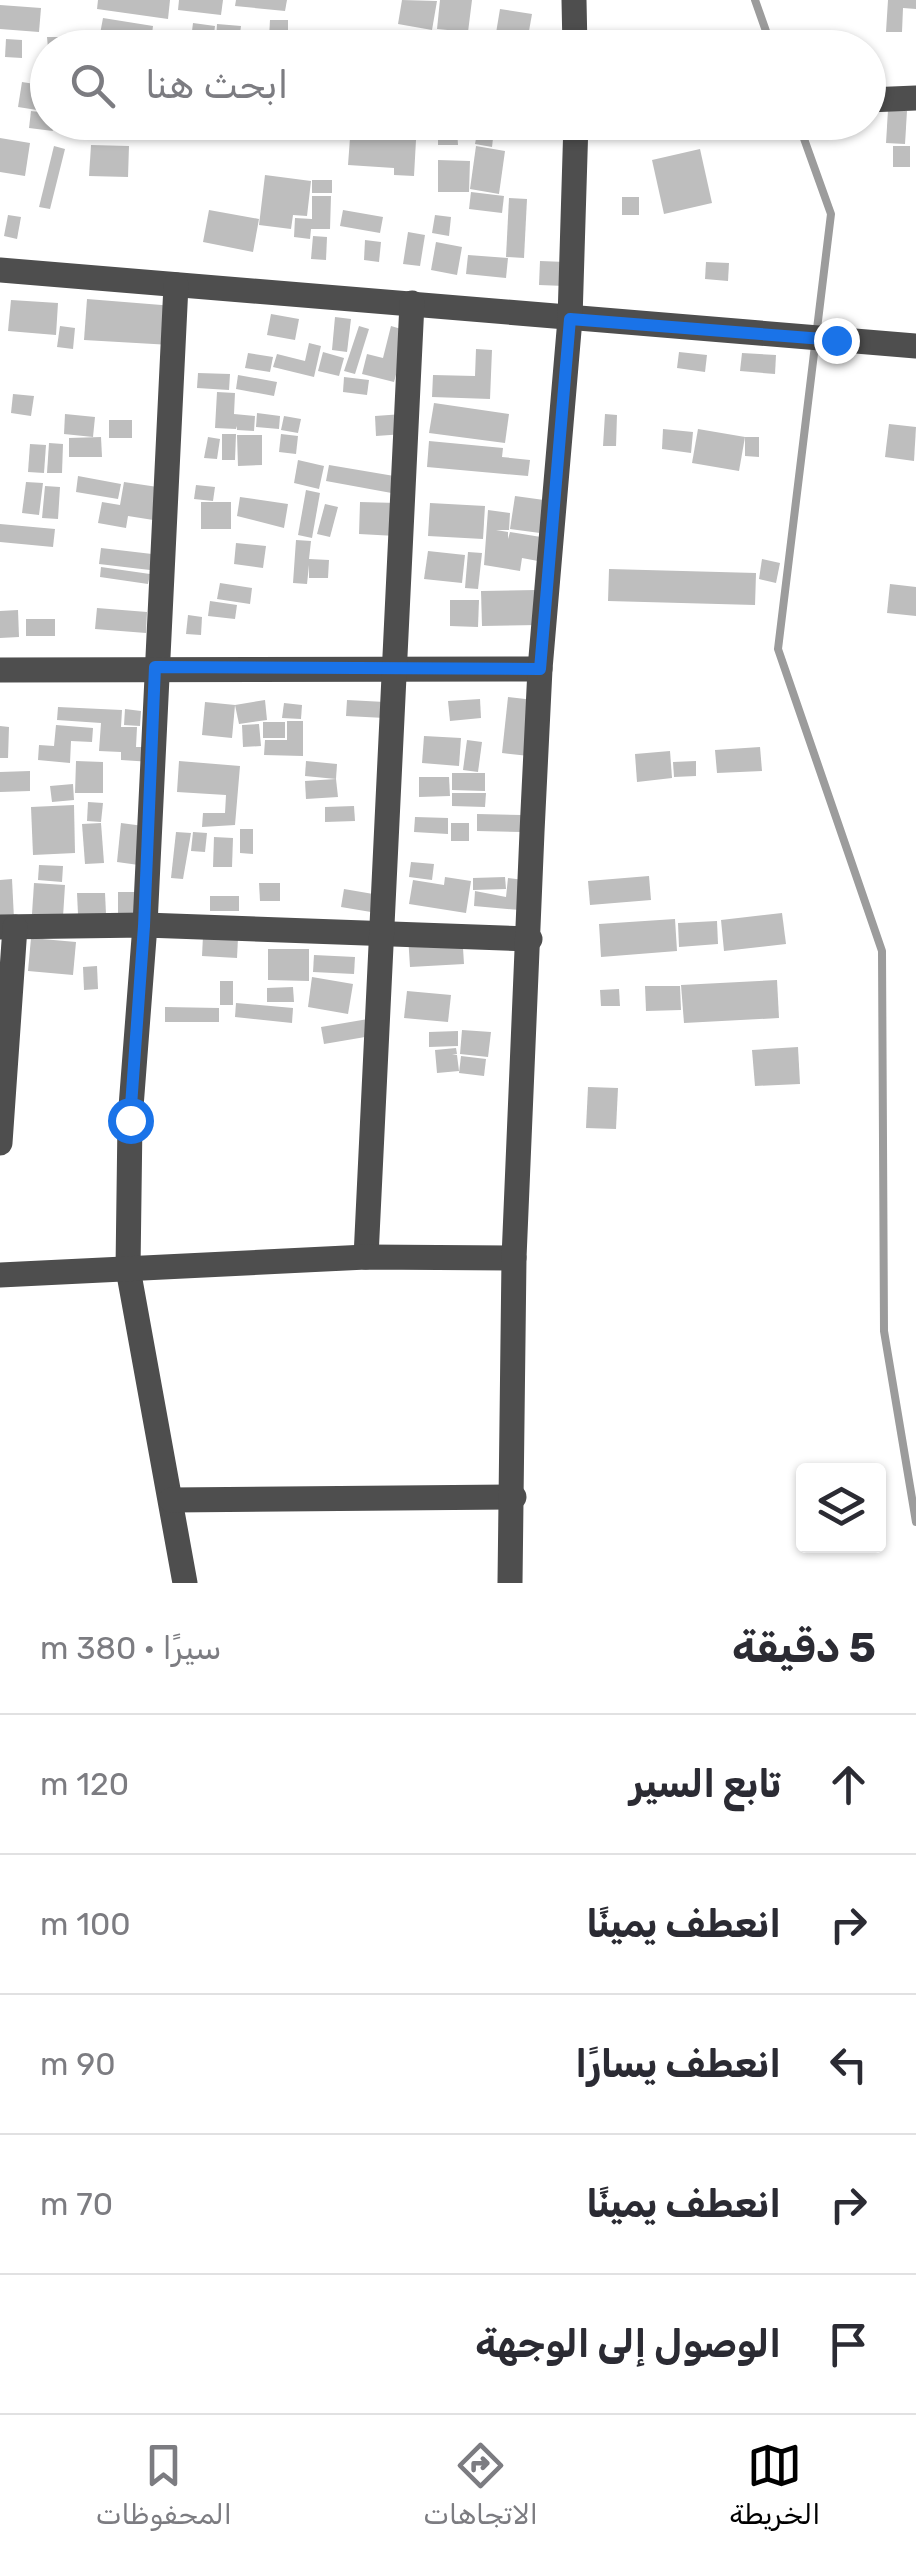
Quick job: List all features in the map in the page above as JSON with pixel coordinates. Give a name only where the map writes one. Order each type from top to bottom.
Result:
[{"type":"street","points":[[574,0],[575,30]]},
{"type":"street","points":[[886,99],[916,98]]},
{"type":"street","points":[[510,1583],[514,1258],[540,669],[570,319],[575,140]]},
{"type":"street","points":[[0,270],[916,346]]},
{"type":"street","points":[[176,285],[144,926],[130,1120],[128,1268],[186,1583]]},
{"type":"street","points":[[366,1257],[412,302]]},
{"type":"street","points":[[0,670],[540,669]]},
{"type":"street","points":[[0,1143],[7,926],[144,926],[530,939]]},
{"type":"street","points":[[0,1275],[366,1257],[514,1258]]},
{"type":"street","points":[[171,1500],[514,1497]]},
{"type":"building","points":[[98,0],[170,0],[168,19],[97,9]]},
{"type":"building","points":[[179,0],[223,0],[221,15],[178,10]]},
{"type":"building","points":[[236,0],[287,0],[285,11],[235,6]]},
{"type":"building","points":[[402,0],[437,1],[432,30],[398,24]]},
{"type":"building","points":[[440,0],[472,0],[468,30],[437,29]]},
{"type":"building","points":[[888,0],[916,0],[916,9],[903,8],[902,32],[886,32]]},
{"type":"building","points":[[0,5],[41,8],[39,30],[0,29]]},
{"type":"building","points":[[500,9],[532,14],[529,30],[496,30]]},
{"type":"building","points":[[103,18],[153,26],[152,30],[101,30]]},
{"type":"building","points":[[270,20],[288,20],[288,30],[269,30]]},
{"type":"building","points":[[193,23],[215,26],[214,30],[192,30]]},
{"type":"building","points":[[217,24],[241,26],[240,30],[217,30]]},
{"type":"building","points":[[6,39],[22,40],[22,58],[5,57]]},
{"type":"building","points":[[22,82],[30,83],[30,109],[18,107]]},
{"type":"building","points":[[888,110],[907,111],[905,144],[886,143]]},
{"type":"building","points":[[0,138],[30,143],[25,176],[0,172]]},
{"type":"building","points":[[350,140],[416,140],[414,176],[394,175],[394,168],[348,165]]},
{"type":"building","points":[[438,140],[458,140],[458,145],[438,145]]},
{"type":"building","points":[[476,140],[493,140],[492,147],[475,144]]},
{"type":"building","points":[[91,145],[129,146],[128,177],[89,176]]},
{"type":"building","points":[[54,146],[65,149],[50,209],[39,207]]},
{"type":"building","points":[[476,146],[505,151],[499,194],[470,189]]},
{"type":"building","points":[[893,146],[910,146],[910,167],[893,167]]},
{"type":"building","points":[[700,149],[712,203],[664,214],[652,160]]},
{"type":"building","points":[[438,160],[470,161],[469,192],[438,192]]},
{"type":"building","points":[[265,175],[311,181],[307,216],[293,215],[291,229],[259,225]]},
{"type":"building","points":[[312,180],[332,180],[332,193],[312,193]]},
{"type":"building","points":[[471,192],[504,196],[502,213],[469,209]]},
{"type":"building","points":[[312,196],[331,196],[330,229],[311,229],[310,239],[294,237],[295,218],[312,219]]},
{"type":"building","points":[[622,197],[639,197],[639,215],[622,215]]},
{"type":"building","points":[[509,198],[527,199],[524,258],[506,257]]},
{"type":"building","points":[[209,210],[259,219],[253,252],[203,242]]},
{"type":"building","points":[[343,210],[383,217],[380,233],[340,226]]},
{"type":"building","points":[[8,215],[21,217],[17,239],[4,236]]},
{"type":"building","points":[[435,215],[451,217],[449,236],[432,233]]},
{"type":"building","points":[[408,232],[425,235],[420,266],[403,264]]},
{"type":"building","points":[[313,236],[327,237],[326,260],[311,259]]},
{"type":"building","points":[[365,240],[381,242],[379,262],[364,260]]},
{"type":"building","points":[[436,242],[462,247],[457,275],[431,270]]},
{"type":"building","points":[[468,255],[508,258],[506,278],[466,274]]},
{"type":"building","points":[[540,261],[566,262],[565,286],[539,285]]},
{"type":"building","points":[[706,262],[729,263],[728,281],[705,279]]},
{"type":"building","points":[[87,299],[174,306],[171,345],[84,340]]},
{"type":"building","points":[[11,300],[58,303],[56,335],[8,331]]},
{"type":"building","points":[[271,314],[299,319],[295,340],[267,335]]},
{"type":"building","points":[[335,317],[351,319],[347,352],[332,350]]},
{"type":"building","points":[[60,326],[75,328],[73,349],[57,347]]},
{"type":"building","points":[[359,326],[369,329],[355,374],[344,371]]},
{"type":"building","points":[[391,326],[408,331],[394,382],[362,374],[367,354],[383,358]]},
{"type":"building","points":[[309,343],[321,346],[314,377],[273,367],[277,354],[305,361]]},
{"type":"building","points":[[476,349],[492,350],[490,399],[432,397],[433,375],[475,376]]},
{"type":"building","points":[[323,352],[344,358],[339,376],[318,371]]},
{"type":"building","points":[[679,352],[707,355],[705,372],[677,368]]},
{"type":"building","points":[[248,353],[273,357],[270,372],[245,368]]},
{"type":"building","points":[[742,353],[776,355],[775,374],[740,371]]},
{"type":"building","points":[[198,373],[230,374],[229,390],[197,388]]},
{"type":"building","points":[[238,375],[277,382],[274,396],[236,389]]},
{"type":"building","points":[[344,377],[369,380],[367,395],[343,392]]},
{"type":"building","points":[[217,392],[235,393],[234,414],[255,416],[254,431],[237,430],[237,426],[215,428]]},
{"type":"building","points":[[13,394],[34,396],[31,416],[11,413]]},
{"type":"building","points":[[434,403],[509,414],[505,443],[429,433]]},
{"type":"building","points":[[257,413],[280,416],[279,429],[256,427]]},
{"type":"building","points":[[65,414],[95,417],[93,437],[64,434]]},
{"type":"building","points":[[403,414],[404,434],[376,436],[375,416]]},
{"type":"building","points":[[605,414],[617,415],[616,446],[603,446]]},
{"type":"building","points":[[284,416],[301,419],[298,433],[281,430]]},
{"type":"building","points":[[109,420],[132,420],[132,438],[109,438]]},
{"type":"building","points":[[889,424],[916,427],[914,461],[885,457]]},
{"type":"building","points":[[663,429],[693,432],[691,453],[662,449]]},
{"type":"building","points":[[698,429],[745,437],[739,471],[692,463]]},
{"type":"building","points":[[222,434],[236,434],[235,460],[222,460]]},
{"type":"building","points":[[281,434],[298,436],[296,454],[279,452]]},
{"type":"building","points":[[237,435],[262,435],[262,465],[238,466]]},
{"type":"building","points":[[101,437],[102,457],[69,457],[69,438]]},
{"type":"building","points":[[208,437],[220,439],[217,459],[204,458]]},
{"type":"building","points":[[745,437],[759,437],[759,457],[745,456]]},
{"type":"building","points":[[429,441],[503,448],[502,457],[530,460],[528,476],[427,467]]},
{"type":"building","points":[[49,443],[63,444],[62,473],[47,473]]},
{"type":"building","points":[[30,444],[46,445],[44,473],[28,472]]},
{"type":"building","points":[[298,460],[324,466],[319,489],[294,483]]},
{"type":"building","points":[[329,465],[400,477],[397,494],[326,481]]},
{"type":"building","points":[[78,476],[121,484],[118,499],[76,492]]},
{"type":"building","points":[[26,482],[43,483],[39,515],[22,513]]},
{"type":"building","points":[[124,482],[171,489],[166,522],[128,516],[126,528],[98,523],[102,502],[120,505]]},
{"type":"building","points":[[196,485],[215,487],[213,501],[194,499]]},
{"type":"building","points":[[45,486],[60,487],[58,519],[42,518]]},
{"type":"building","points":[[306,490],[320,493],[312,538],[298,535]]},
{"type":"building","points":[[515,496],[544,500],[540,533],[510,529]]},
{"type":"building","points":[[240,497],[288,504],[284,528],[237,516]]},
{"type":"building","points":[[201,502],[231,502],[231,529],[201,529]]},
{"type":"building","points":[[360,502],[397,503],[396,536],[359,534]]},
{"type":"building","points":[[430,503],[485,506],[483,539],[428,536]]},
{"type":"building","points":[[325,504],[338,507],[330,537],[317,534]]},
{"type":"building","points":[[488,510],[510,513],[509,530],[496,530],[508,532],[508,539],[510,532],[541,537],[538,561],[522,558],[520,571],[484,565]]},
{"type":"building","points":[[0,524],[55,529],[53,547],[0,542]]},
{"type":"building","points":[[296,540],[311,541],[309,559],[329,560],[328,578],[309,578],[309,565],[307,584],[293,583]]},
{"type":"building","points":[[236,543],[266,546],[263,568],[234,564]]},
{"type":"building","points":[[101,548],[152,554],[150,570],[99,564]]},
{"type":"building","points":[[428,551],[465,555],[462,583],[424,579]]},
{"type":"building","points":[[468,552],[482,553],[478,589],[465,588]]},
{"type":"building","points":[[762,559],[780,563],[776,583],[759,579]]},
{"type":"building","points":[[101,567],[150,574],[148,584],[100,577]]},
{"type":"building","points":[[609,569],[756,573],[755,605],[608,601]]},
{"type":"building","points":[[220,583],[252,588],[250,604],[217,599]]},
{"type":"building","points":[[890,584],[916,587],[916,616],[887,613]]},
{"type":"building","points":[[537,590],[538,625],[482,626],[481,591]]},
{"type":"building","points":[[450,600],[479,600],[478,627],[450,626]]},
{"type":"building","points":[[210,601],[237,605],[235,619],[208,616]]},
{"type":"building","points":[[97,608],[147,612],[146,633],[95,629]]},
{"type":"building","points":[[18,610],[19,637],[0,638],[0,611]]},
{"type":"building","points":[[188,615],[202,617],[201,635],[186,634]]},
{"type":"building","points":[[26,619],[55,619],[55,636],[26,636]]},
{"type":"building","points":[[508,697],[534,700],[529,756],[502,753]]},
{"type":"building","points":[[480,699],[481,718],[450,721],[448,701]]},
{"type":"building","points":[[265,700],[267,720],[239,724],[235,705]]},
{"type":"building","points":[[347,700],[385,702],[385,718],[346,716]]},
{"type":"building","points":[[205,702],[235,705],[232,738],[202,735]]},
{"type":"building","points":[[284,703],[302,705],[301,719],[282,718]]},
{"type":"building","points":[[58,707],[122,710],[121,727],[137,727],[136,747],[153,747],[152,762],[121,760],[121,752],[99,751],[101,723],[57,720]]},
{"type":"building","points":[[125,709],[141,711],[140,726],[124,725]]},
{"type":"building","points":[[287,721],[303,721],[303,756],[264,755],[265,740],[287,740]]},
{"type":"building","points":[[263,722],[285,722],[285,738],[263,738]]},
{"type":"building","points":[[259,724],[261,746],[243,747],[242,725]]},
{"type":"building","points":[[56,725],[93,728],[92,742],[71,741],[70,763],[38,760],[39,745],[54,746]]},
{"type":"building","points":[[0,726],[9,727],[8,758],[0,758]]},
{"type":"building","points":[[424,736],[461,738],[459,766],[422,763]]},
{"type":"building","points":[[467,740],[482,742],[478,772],[463,770]]},
{"type":"building","points":[[760,747],[762,771],[717,773],[715,750]]},
{"type":"building","points":[[670,751],[672,778],[637,782],[635,754]]},
{"type":"building","points":[[76,761],[103,762],[103,793],[75,793]]},
{"type":"building","points":[[179,761],[240,766],[235,825],[202,827],[203,813],[225,813],[226,795],[177,792]]},
{"type":"building","points":[[306,761],[337,764],[336,779],[305,776]]},
{"type":"building","points":[[696,761],[696,776],[674,777],[673,762]]},
{"type":"building","points":[[30,771],[30,791],[0,792],[0,772]]},
{"type":"building","points":[[452,773],[485,773],[485,791],[452,790]]},
{"type":"building","points":[[419,777],[449,777],[450,796],[419,797]]},
{"type":"building","points":[[336,779],[338,797],[306,799],[305,781]]},
{"type":"building","points":[[73,784],[74,800],[52,802],[50,786]]},
{"type":"building","points":[[452,793],[486,793],[485,807],[452,806]]},
{"type":"building","points":[[88,802],[103,803],[101,822],[87,821]]},
{"type":"building","points":[[74,805],[75,853],[33,855],[31,807]]},
{"type":"building","points":[[354,806],[355,821],[325,822],[325,807]]},
{"type":"building","points":[[477,814],[522,815],[522,832],[477,831]]},
{"type":"building","points":[[415,817],[448,818],[448,834],[414,832]]},
{"type":"building","points":[[101,823],[104,863],[85,864],[82,824]]},
{"type":"building","points":[[121,823],[151,827],[146,866],[117,862]]},
{"type":"building","points":[[451,823],[469,823],[469,841],[451,841]]},
{"type":"building","points":[[240,829],[253,829],[253,854],[240,853]]},
{"type":"building","points":[[176,832],[191,833],[183,879],[171,878]]},
{"type":"building","points":[[193,832],[207,833],[205,852],[191,851]]},
{"type":"building","points":[[214,837],[233,838],[232,867],[213,867]]},
{"type":"building","points":[[411,862],[434,864],[432,880],[409,877]]},
{"type":"building","points":[[39,865],[63,866],[62,882],[38,880]]},
{"type":"building","points":[[649,876],[651,900],[590,905],[588,881]]},
{"type":"building","points":[[445,877],[471,881],[466,913],[409,904],[413,880],[444,885]]},
{"type":"building","points":[[505,877],[506,889],[473,890],[473,878]]},
{"type":"building","points":[[508,878],[524,880],[520,910],[474,906],[475,891],[506,897]]},
{"type":"building","points":[[12,879],[14,919],[0,920],[0,880]]},
{"type":"building","points":[[34,883],[65,885],[63,917],[32,914]]},
{"type":"building","points":[[259,883],[280,883],[280,901],[260,901]]},
{"type":"building","points":[[344,889],[379,895],[377,913],[341,907]]},
{"type":"building","points":[[118,892],[145,892],[146,913],[118,913]]},
{"type":"building","points":[[77,893],[105,893],[106,914],[78,914]]},
{"type":"building","points":[[210,896],[239,896],[239,911],[210,911]]},
{"type":"building","points":[[782,913],[786,944],[724,951],[721,920]]},
{"type":"building","points":[[675,919],[677,951],[601,957],[599,924]]},
{"type":"building","points":[[717,921],[718,944],[679,947],[678,923]]},
{"type":"building","points":[[462,933],[464,964],[410,967],[408,935]]},
{"type":"building","points":[[203,936],[238,938],[237,958],[202,956]]},
{"type":"building","points":[[31,938],[76,942],[73,975],[28,971]]},
{"type":"building","points":[[268,949],[309,949],[309,981],[268,980]]},
{"type":"building","points":[[314,955],[355,957],[354,974],[313,972]]},
{"type":"building","points":[[97,966],[98,989],[84,990],[83,967]]},
{"type":"building","points":[[312,977],[353,984],[348,1014],[308,1007]]},
{"type":"building","points":[[777,980],[779,1018],[684,1023],[681,985]]},
{"type":"building","points":[[220,981],[233,981],[233,1005],[220,1005]]},
{"type":"building","points":[[645,986],[680,986],[681,1010],[646,1011]]},
{"type":"building","points":[[293,987],[294,1002],[267,1002],[267,988]]},
{"type":"building","points":[[619,989],[620,1006],[601,1006],[600,990]]},
{"type":"building","points":[[407,991],[451,995],[448,1022],[404,1018]]},
{"type":"building","points":[[236,1003],[293,1008],[292,1023],[235,1017]]},
{"type":"building","points":[[165,1007],[219,1008],[219,1022],[165,1022]]},
{"type":"building","points":[[368,1019],[371,1036],[324,1044],[321,1027]]},
{"type":"building","points":[[462,1030],[491,1032],[488,1057],[460,1054]]},
{"type":"building","points":[[458,1031],[458,1046],[429,1047],[429,1032]]},
{"type":"building","points":[[798,1047],[800,1084],[755,1086],[752,1050]]},
{"type":"building","points":[[456,1048],[457,1054],[452,1055],[457,1055],[459,1071],[437,1073],[435,1050]]},
{"type":"building","points":[[461,1056],[486,1059],[484,1076],[459,1073]]},
{"type":"building","points":[[588,1087],[618,1088],[616,1129],[586,1128]]},
{"type":"waterway","points":[[755,0],[766,30]]},
{"type":"waterway","points":[[804,140],[831,214],[778,649],[882,951],[884,1331],[916,1522]]},
{"type":"route","points":[[130,1120],[144,926],[155,667],[540,669],[570,319],[836,340]]}]
